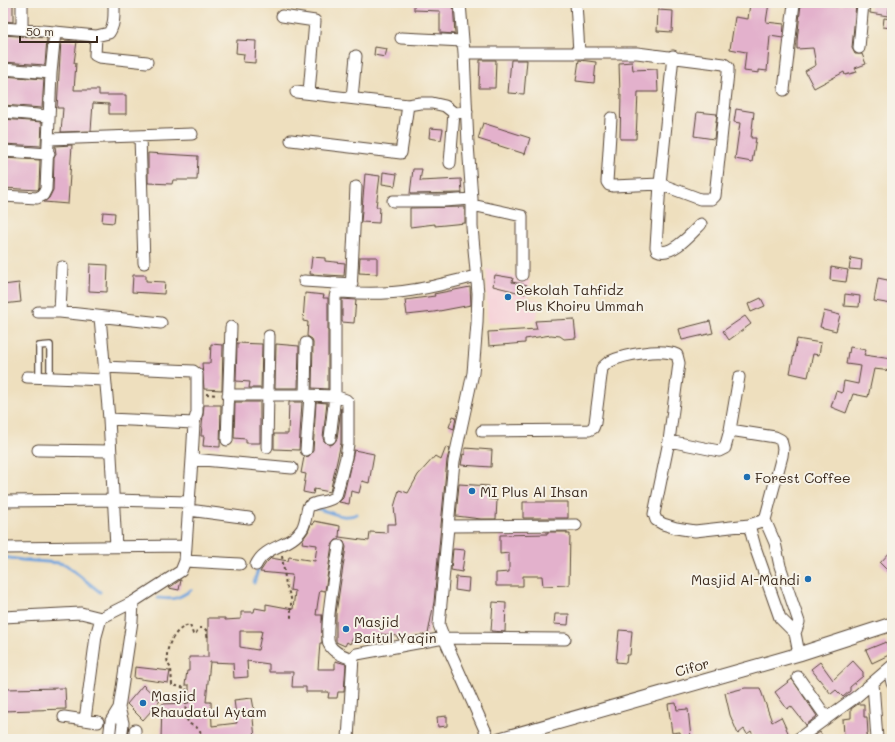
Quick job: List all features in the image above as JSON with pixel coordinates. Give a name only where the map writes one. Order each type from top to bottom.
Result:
[{"type":"street","points":[[22,3],[22,29]]},
{"type":"street","points":[[3,28],[96,36],[109,33],[111,30],[114,17],[114,3]]},
{"type":"street","points":[[460,3],[472,202],[472,227],[478,293],[477,323],[473,372],[454,461],[439,625],[489,739]]},
{"type":"street","points":[[576,3],[579,52]]},
{"type":"street","points":[[784,90],[794,3]]},
{"type":"street","points":[[859,48],[863,3]]},
{"type":"street","points":[[282,16],[315,21],[309,93]]},
{"type":"street","points":[[3,196],[37,198],[43,195],[46,189],[49,154],[51,73],[56,32]]},
{"type":"street","points":[[96,36],[95,54],[99,57],[147,62]]},
{"type":"street","points":[[401,38],[463,41]]},
{"type":"street","points":[[464,53],[637,53],[673,56],[724,64],[728,67],[715,196],[712,199],[700,199],[660,184],[609,185],[607,182],[611,118]]},
{"type":"street","points":[[352,98],[356,56]]},
{"type":"street","points":[[673,56],[660,184],[657,250],[660,252],[665,252],[677,247],[701,224]]},
{"type":"street","points":[[3,69],[51,73]]},
{"type":"street","points":[[296,92],[408,105],[432,103],[445,106],[454,113],[467,112]]},
{"type":"street","points":[[291,140],[401,153],[408,105]]},
{"type":"street","points":[[3,112],[49,116]]},
{"type":"street","points":[[450,163],[454,113]]},
{"type":"street","points":[[49,139],[192,134]]},
{"type":"street","points":[[140,136],[144,264]]},
{"type":"street","points":[[3,151],[49,154]]},
{"type":"street","points":[[351,288],[356,187]]},
{"type":"street","points":[[393,201],[472,202],[522,216],[522,275]]},
{"type":"street","points":[[60,312],[62,267]]},
{"type":"street","points":[[304,281],[377,293],[407,291],[476,276]]},
{"type":"street","points":[[330,438],[335,396],[335,296],[338,292],[351,288]]},
{"type":"street","points":[[38,312],[60,312],[161,322]]},
{"type":"street","points":[[100,317],[109,420],[116,547]]},
{"type":"street","points":[[227,440],[230,327]]},
{"type":"street","points":[[267,447],[269,336]]},
{"type":"street","points":[[306,343],[308,395],[306,450]]},
{"type":"street","points":[[482,431],[589,430],[595,423],[602,368],[609,362],[634,354],[670,352],[677,355],[679,363],[670,441],[654,514],[656,520],[676,528],[695,531],[749,525],[765,520]]},
{"type":"street","points":[[3,617],[81,613],[101,618],[133,602],[180,571],[185,561],[194,423],[197,412],[197,374],[193,371],[104,367]]},
{"type":"street","points":[[27,377],[106,380]]},
{"type":"street","points":[[670,441],[719,451],[725,448],[730,430],[739,377]]},
{"type":"street","points":[[228,395],[335,396],[348,402],[346,456],[336,496],[328,502],[316,503],[308,507],[304,526],[298,534],[268,551],[260,557],[256,565]]},
{"type":"street","points":[[109,420],[194,423]]},
{"type":"street","points":[[730,430],[775,438],[781,440],[783,444],[782,456],[765,520],[774,539],[785,581],[800,622],[795,633]]},
{"type":"street","points":[[38,450],[110,451]]},
{"type":"street","points":[[192,458],[292,468]]},
{"type":"street","points":[[3,501],[113,500],[189,506],[249,518]]},
{"type":"street","points":[[448,526],[576,525]]},
{"type":"street","points":[[749,525],[755,547],[780,618],[795,633],[799,654]]},
{"type":"street","points":[[4,548],[186,546]]},
{"type":"street","points":[[339,546],[331,599],[328,637],[330,645],[333,649],[338,653],[352,659]]},
{"type":"street","points":[[185,561],[240,564]]},
{"type":"street","points":[[121,739],[123,723],[119,708],[132,621],[133,602]]},
{"type":"street","points":[[85,720],[96,636],[101,618]]},
{"type":"street","name":"Cifor","points":[[500,739],[523,731],[799,654],[892,624]]},
{"type":"street","points":[[348,739],[352,659],[357,654],[444,638],[565,639]]},
{"type":"street","points":[[890,668],[892,683]]},
{"type":"street","points":[[798,739],[873,683],[890,668]]},
{"type":"street","points":[[798,677],[827,718]]},
{"type":"street","points":[[873,683],[877,739]]},
{"type":"street","points":[[109,739],[111,720],[119,708]]},
{"type":"street","points":[[64,717],[98,722]]},
{"type":"lane","points":[[50,345],[44,378],[39,346],[50,345]]},
{"type":"path","points":[[282,552],[286,585],[291,598],[291,618]]},
{"type":"path","points":[[201,739],[200,730],[190,725],[188,722],[186,715],[186,688],[172,685],[171,668],[168,665],[167,660],[170,641],[174,634],[185,625],[190,625],[193,634],[196,633],[199,628],[204,628],[208,639]]},
{"type":"shaded area","name":"Sekolah Tahfidz Plus Khoiru Ummah","points":[[487,269],[530,280],[528,298],[540,300],[537,317],[532,322],[487,323]]},
{"type":"building","points":[[3,3],[13,3],[13,22],[3,21]]},
{"type":"building","points":[[414,3],[453,3],[455,34],[440,33],[440,11],[414,10]]},
{"type":"building","points":[[750,3],[769,3],[766,22],[784,24],[783,38],[770,36],[767,71],[759,70],[759,73],[744,71],[746,52],[730,49],[735,17],[748,19]]},
{"type":"building","points":[[801,3],[833,3],[843,5],[843,3],[856,4],[852,48],[855,54],[862,54],[866,64],[855,68],[857,72],[845,75],[844,72],[814,88],[805,71],[816,65],[813,48],[797,49]]},
{"type":"building","points":[[871,3],[890,3],[888,16],[870,13]]},
{"type":"building","points":[[658,10],[673,11],[672,32],[657,31]]},
{"type":"building","points":[[884,18],[892,19],[892,28],[883,27]]},
{"type":"building","points":[[3,35],[47,38],[45,65],[3,62]]},
{"type":"building","points":[[61,40],[77,41],[74,63],[76,63],[74,90],[99,90],[99,95],[126,95],[126,114],[109,114],[109,104],[93,103],[91,131],[61,132],[63,108],[57,108]]},
{"type":"building","points":[[237,40],[256,41],[255,63],[243,62],[244,54],[236,53]]},
{"type":"building","points":[[375,47],[387,49],[385,57],[374,55]]},
{"type":"building","points":[[480,60],[496,60],[495,88],[479,88]]},
{"type":"building","points":[[511,60],[527,60],[524,94],[508,93]]},
{"type":"building","points":[[579,60],[596,62],[594,83],[576,81]]},
{"type":"building","points":[[632,62],[633,70],[657,69],[658,92],[638,92],[636,139],[620,139],[621,95],[619,63]]},
{"type":"building","points":[[3,76],[44,79],[42,108],[3,105]]},
{"type":"building","points":[[736,109],[754,112],[751,138],[756,138],[752,162],[735,159],[740,123],[734,122]]},
{"type":"building","points":[[697,112],[717,114],[714,139],[694,136]]},
{"type":"building","points":[[3,119],[42,122],[41,146],[3,144]]},
{"type":"building","points":[[483,123],[530,138],[525,154],[478,139]]},
{"type":"building","points":[[430,128],[443,129],[441,140],[429,138]]},
{"type":"building","points":[[72,145],[68,204],[44,202],[49,198],[53,190],[54,158],[56,154],[55,146]]},
{"type":"building","points":[[148,153],[198,156],[197,180],[173,180],[172,184],[148,183]]},
{"type":"building","points":[[3,158],[40,160],[38,190],[3,188]]},
{"type":"building","points":[[413,169],[422,169],[420,181],[461,179],[462,193],[410,194]]},
{"type":"building","points":[[383,172],[397,174],[395,186],[382,184]]},
{"type":"building","points":[[365,174],[380,176],[376,207],[380,207],[379,223],[361,222]]},
{"type":"building","points":[[465,207],[465,223],[410,227],[410,208]]},
{"type":"building","points":[[103,212],[115,213],[114,223],[102,222]]},
{"type":"building","points":[[312,257],[325,258],[325,261],[345,263],[344,276],[310,274]]},
{"type":"building","points":[[360,257],[377,257],[377,274],[359,273]]},
{"type":"building","points":[[851,258],[862,260],[861,270],[849,269]]},
{"type":"building","points":[[90,264],[108,265],[107,292],[89,291]]},
{"type":"building","points":[[831,267],[848,270],[846,282],[830,280]]},
{"type":"building","points":[[133,275],[146,275],[146,281],[165,282],[164,294],[132,292]]},
{"type":"building","points":[[495,275],[513,278],[512,282],[527,285],[525,294],[493,286]]},
{"type":"building","points":[[878,278],[892,281],[892,304],[874,301]]},
{"type":"building","points":[[19,283],[21,302],[3,304],[3,285]]},
{"type":"building","points":[[470,287],[471,305],[434,312],[407,315],[405,300],[435,296],[434,294]]},
{"type":"building","points":[[305,293],[324,295],[323,298],[328,298],[328,389],[312,388],[313,343],[312,339],[307,336],[308,322],[303,321]]},
{"type":"building","points":[[845,294],[860,296],[859,307],[844,306]]},
{"type":"building","points":[[761,298],[765,306],[751,312],[748,304]]},
{"type":"building","points":[[342,299],[356,300],[354,323],[342,322]]},
{"type":"building","points":[[824,311],[840,315],[836,331],[820,327]]},
{"type":"building","points":[[745,316],[751,324],[729,340],[723,331]]},
{"type":"building","points":[[574,319],[576,338],[564,339],[560,336],[551,335],[525,339],[525,343],[489,346],[488,332],[537,329],[535,321]]},
{"type":"building","points":[[710,321],[713,333],[682,340],[679,329]]},
{"type":"building","points":[[797,339],[821,343],[819,355],[813,354],[808,377],[790,373]]},
{"type":"building","points":[[237,343],[262,344],[261,388],[249,388],[250,382],[236,381]]},
{"type":"building","points":[[211,344],[223,345],[222,390],[204,389],[202,363],[210,363]]},
{"type":"building","points":[[276,344],[299,346],[298,388],[275,388]]},
{"type":"building","points":[[850,347],[866,350],[864,355],[892,359],[892,371],[874,369],[868,397],[853,394],[846,413],[831,407],[836,391],[842,393],[844,381],[858,384],[861,366],[846,364]]},
{"type":"building","points":[[235,402],[260,402],[260,443],[246,443],[246,439],[234,438]]},
{"type":"building","points":[[289,402],[302,402],[299,450],[274,449],[274,434],[288,434]]},
{"type":"building","points":[[316,402],[327,403],[323,438],[329,445],[333,444],[337,439],[341,408],[341,443],[330,492],[314,489],[313,494],[303,492],[306,474],[301,473],[304,457],[309,456],[313,451]]},
{"type":"building","points":[[204,405],[221,405],[220,447],[203,446],[204,436],[201,436]]},
{"type":"building","points":[[453,416],[456,417],[454,429],[449,427]]},
{"type":"building","points":[[446,447],[450,449],[447,460],[434,602],[428,634],[398,639],[397,636],[380,634],[380,638],[353,638],[350,644],[347,642],[345,646],[336,642],[336,613],[346,547],[343,540],[336,540],[332,545],[325,591],[320,590],[316,615],[322,615],[322,643],[320,643],[318,669],[335,669],[335,661],[346,664],[344,692],[338,692],[337,698],[328,698],[329,692],[306,692],[306,687],[292,687],[293,672],[269,672],[269,664],[247,661],[248,677],[234,678],[233,663],[210,662],[206,702],[211,702],[212,726],[237,723],[234,700],[252,698],[255,738],[161,739],[162,704],[189,703],[189,685],[185,685],[187,671],[189,671],[189,657],[208,657],[208,618],[225,618],[225,620],[241,619],[241,612],[254,612],[255,608],[266,610],[266,604],[293,609],[295,591],[290,590],[292,575],[260,572],[266,563],[271,558],[288,561],[289,557],[315,561],[317,545],[302,543],[314,521],[340,526],[339,537],[369,541],[370,532],[387,533],[387,524],[396,524],[394,507],[399,490],[408,493],[418,475],[435,456],[441,460]],"holes":[[[240,631],[262,631],[258,650],[240,647]]]},
{"type":"building","points":[[465,448],[492,450],[491,467],[461,465],[463,454],[465,455]]},
{"type":"building","points":[[354,450],[374,454],[369,483],[362,481],[359,493],[351,491],[349,504],[339,502],[343,498]]},
{"type":"building","points":[[459,484],[489,486],[488,499],[497,500],[496,519],[456,516]]},
{"type":"building","points":[[523,502],[568,502],[568,518],[523,518]]},
{"type":"building","points":[[547,532],[567,532],[567,534],[570,534],[569,585],[543,586],[542,576],[523,576],[523,586],[496,586],[496,573],[509,572],[509,553],[500,554],[500,535],[547,534]]},
{"type":"building","points":[[453,549],[465,550],[462,572],[451,570]]},
{"type":"building","points":[[892,550],[892,575],[880,563]]},
{"type":"building","points":[[456,577],[469,578],[468,592],[455,590]]},
{"type":"building","points":[[180,580],[179,590],[169,588]]},
{"type":"building","points":[[493,602],[506,603],[505,632],[491,631]]},
{"type":"building","points":[[555,614],[569,614],[568,625],[554,624]]},
{"type":"building","points":[[619,630],[632,631],[630,655],[627,655],[626,663],[616,662]]},
{"type":"building","points":[[886,642],[891,654],[872,663],[866,650]]},
{"type":"building","points":[[853,661],[863,672],[863,676],[850,687],[850,691],[843,697],[836,690],[831,694],[811,669],[820,662],[833,680]]},
{"type":"building","points":[[135,667],[170,671],[168,683],[134,678]]},
{"type":"building","points":[[792,679],[817,716],[806,725],[791,706],[787,709],[775,692]]},
{"type":"building","name":"Masjid Rhaudatul Aytam","points":[[143,685],[160,701],[143,720],[127,704]]},
{"type":"building","points":[[65,688],[66,709],[3,711],[3,689]]},
{"type":"building","points":[[745,688],[760,688],[772,722],[781,717],[791,739],[755,739],[751,731],[747,734],[744,729],[738,734],[730,715],[725,693]]},
{"type":"building","points":[[676,703],[677,710],[688,709],[691,738],[681,739],[680,732],[672,733],[668,704]]},
{"type":"building","points":[[858,704],[864,704],[864,717],[867,717],[867,739],[850,739],[850,735],[844,736],[843,719],[851,718],[851,709]]},
{"type":"building","points":[[447,716],[447,726],[438,727],[437,717]]},
{"type":"building","points":[[820,732],[824,739],[817,739],[814,736]]},
{"type":"waterway","points":[[314,508],[341,516],[352,516],[357,514]]},
{"type":"waterway","points":[[3,557],[66,565],[100,592]]},
{"type":"waterway","points":[[254,583],[259,566]]},
{"type":"waterway","points":[[158,598],[175,598],[191,590]]},
{"type":"place","name":"Sekolah Tahfidz Plus Khoiru Ummah","points":[[508,297]]},
{"type":"place","name":"Forest Coffee","points":[[747,477]]},
{"type":"place","name":"MI Plus Al Ihsan","points":[[472,491]]},
{"type":"place","name":"Masjid Al-Mahdi","points":[[808,579]]},
{"type":"place","name":"Masjid Baitul Yaqin","points":[[346,629]]},
{"type":"place","name":"Masjid Rhaudatul Aytam","points":[[143,703]]}]
